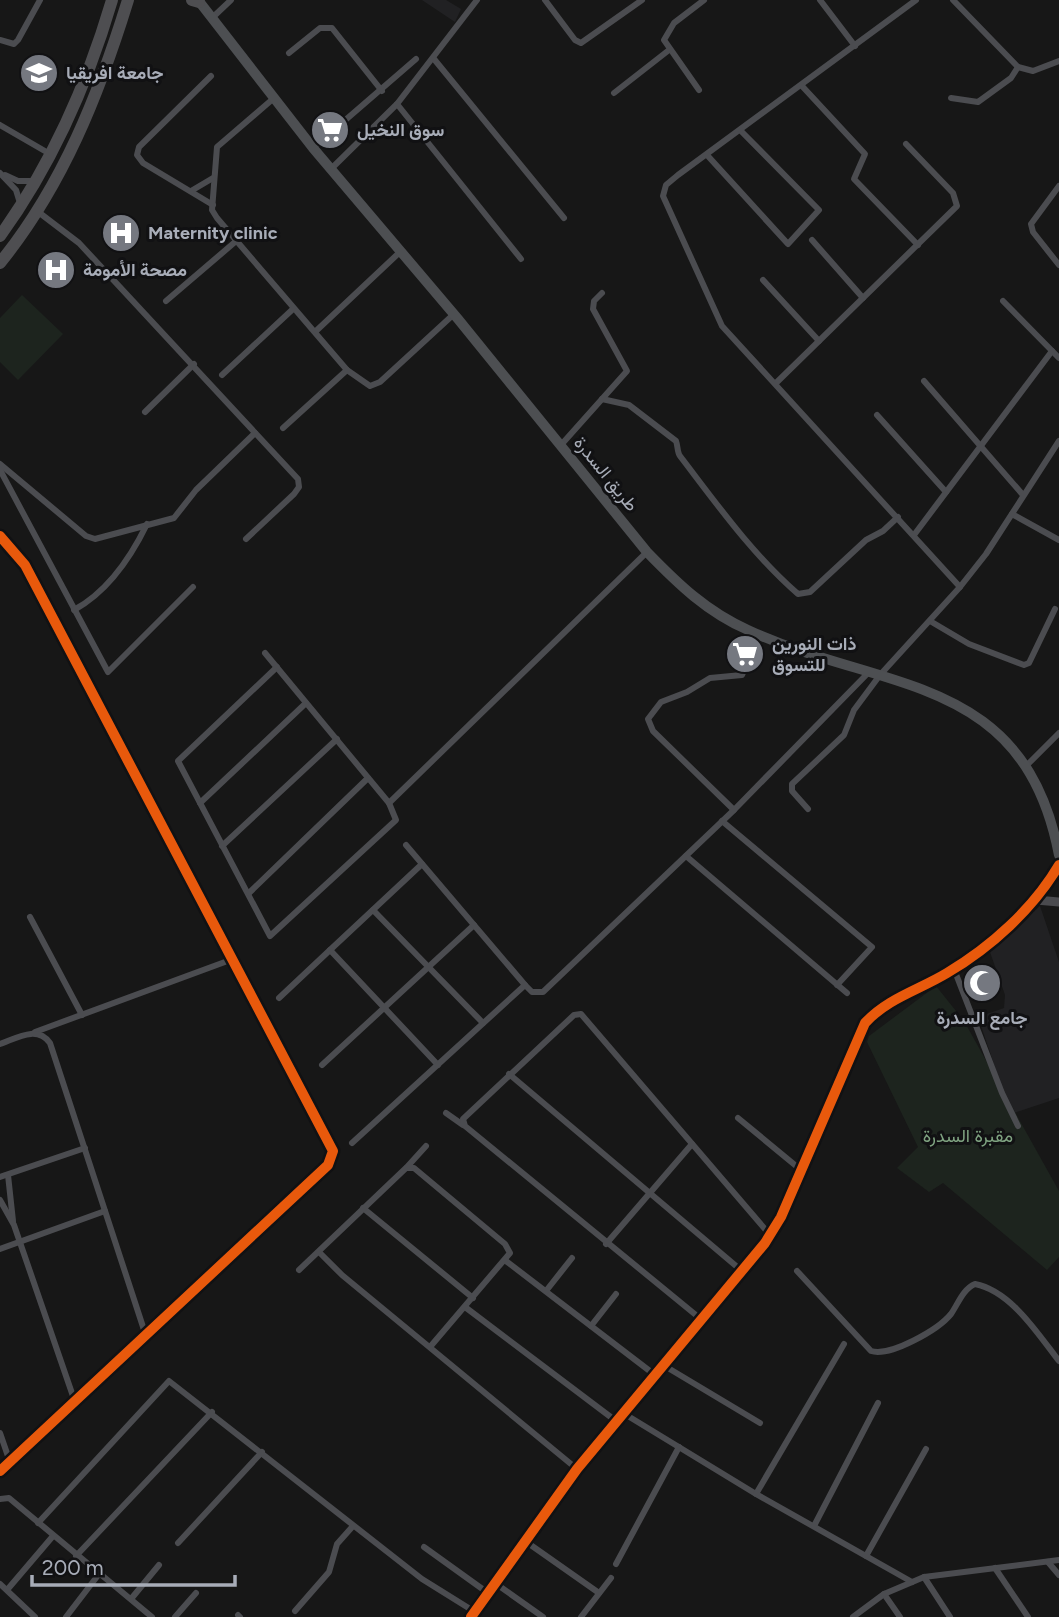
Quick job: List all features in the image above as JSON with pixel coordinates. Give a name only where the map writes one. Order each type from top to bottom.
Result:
[{"type":"highway","points":[[0,236],[51,155],[83,86],[112,0]]},
{"type":"highway","points":[[0,262],[37,211],[88,116],[128,0]]},
{"type":"highway","points":[[121,24],[137,0]]},
{"type":"main road","name":"طريق السدرة","points":[[196,1],[313,148],[454,314],[648,552],[698,602],[759,635],[875,673],[960,705],[997,731],[1026,766],[1044,804],[1059,855]]},
{"type":"street","points":[[0,40],[14,44],[18,40],[40,0]]},
{"type":"street","points":[[212,18],[231,0]]},
{"type":"street","points":[[331,169],[397,104],[477,0]]},
{"type":"street","points":[[545,0],[575,40],[581,43],[642,0]]},
{"type":"street","points":[[699,90],[664,40],[670,28],[704,0]]},
{"type":"street","points":[[820,0],[855,46]]},
{"type":"street","points":[[916,0],[672,180],[664,189],[663,196],[719,321],[960,587]]},
{"type":"street","points":[[953,0],[1018,68],[1033,71],[1059,61]]},
{"type":"street","points":[[289,53],[320,28],[332,28],[382,91]]},
{"type":"street","points":[[614,93],[669,50]]},
{"type":"street","points":[[313,148],[416,59]]},
{"type":"street","points":[[434,59],[564,218]]},
{"type":"street","points":[[951,98],[978,102],[1015,75],[1018,68]]},
{"type":"street","points":[[211,76],[139,147],[137,155],[143,163],[213,205]]},
{"type":"street","points":[[802,86],[865,154],[854,179],[918,245]]},
{"type":"street","points":[[274,99],[219,143],[213,178],[213,205],[217,218],[235,243],[316,331],[347,370],[370,386],[380,382],[454,314]]},
{"type":"street","points":[[397,104],[521,259]]},
{"type":"street","points":[[0,125],[51,155]]},
{"type":"street","points":[[707,155],[788,244],[819,210],[741,131]]},
{"type":"street","points":[[776,383],[956,208],[958,201],[906,144]]},
{"type":"street","points":[[0,173],[18,181],[36,181]]},
{"type":"street","points":[[0,173],[16,190],[20,205]]},
{"type":"street","points":[[191,191],[213,178]]},
{"type":"street","points":[[1059,186],[1031,224],[1033,232],[1059,265]]},
{"type":"street","points":[[37,211],[73,237],[194,364],[298,479],[299,487],[246,539]]},
{"type":"street","points":[[812,240],[863,298]]},
{"type":"street","points":[[166,301],[235,243]]},
{"type":"street","points":[[316,331],[401,251]]},
{"type":"street","points":[[763,280],[819,341]]},
{"type":"street","points":[[561,445],[628,369],[593,309],[594,301],[602,293]]},
{"type":"street","points":[[1003,301],[1059,358]]},
{"type":"street","points":[[222,375],[293,309]]},
{"type":"street","points":[[914,535],[1052,351]]},
{"type":"street","points":[[145,412],[194,364]]},
{"type":"street","points":[[283,428],[347,370]]},
{"type":"street","points":[[923,380],[1023,495]]},
{"type":"street","points":[[603,399],[629,405],[676,441],[678,454],[704,488],[746,540],[798,594],[810,592],[869,537],[883,531],[898,517]]},
{"type":"street","points":[[877,415],[946,492]]},
{"type":"street","points":[[0,464],[90,538],[174,518],[196,490],[255,433]]},
{"type":"street","points":[[406,845],[525,985],[532,992],[543,992],[930,621],[960,587],[1059,441]]},
{"type":"street","points":[[0,470],[105,668],[110,671],[193,587]]},
{"type":"street","points":[[1012,514],[1059,540]]},
{"type":"street","points":[[74,610],[99,593],[135,547],[147,524]]},
{"type":"street","points":[[0,536],[25,565],[332,1148],[332,1160],[0,1471]]},
{"type":"street","points":[[389,803],[648,552]]},
{"type":"street","points":[[930,621],[969,645],[1024,665],[1029,663],[1055,609]]},
{"type":"street","points":[[734,810],[653,732],[648,719],[661,702],[687,692],[710,678],[742,675],[759,635]]},
{"type":"street","points":[[265,653],[389,803],[396,820],[270,936],[178,761],[276,667]]},
{"type":"street","points":[[808,809],[792,791],[792,784],[844,736],[854,710],[875,673]]},
{"type":"street","points":[[200,803],[306,703]]},
{"type":"street","points":[[1026,766],[1059,733]]},
{"type":"street","points":[[222,846],[337,739]]},
{"type":"street","points":[[249,893],[368,778]]},
{"type":"street","points":[[722,821],[872,947],[837,985]]},
{"type":"street","points":[[686,856],[847,993]]},
{"type":"street","points":[[279,998],[422,864]]},
{"type":"street","points":[[38,1523],[169,1381],[422,1579],[473,1614],[577,1469],[770,1235],[865,1023],[880,1007],[954,969],[1036,900],[1059,865]]},
{"type":"street","points":[[1036,900],[1059,902]]},
{"type":"street","points":[[373,910],[483,1023]]},
{"type":"street","points":[[30,917],[82,1015]]},
{"type":"street","points":[[322,1065],[474,925]]},
{"type":"street","points":[[330,950],[438,1065]]},
{"type":"street","points":[[0,1044],[233,959]]},
{"type":"street","points":[[954,969],[1002,1093],[1018,1126]]},
{"type":"street","points":[[352,1143],[525,985]]},
{"type":"street","points":[[465,1126],[463,1119],[509,1074],[573,1014],[580,1014],[770,1235]]},
{"type":"street","points":[[34,1033],[45,1036],[50,1043],[146,1336]]},
{"type":"street","points":[[509,1074],[742,1271]]},
{"type":"street","points":[[446,1113],[702,1320]]},
{"type":"street","points":[[738,1118],[801,1170]]},
{"type":"street","points":[[606,1244],[692,1144]]},
{"type":"street","points":[[299,1270],[426,1146]]},
{"type":"street","points":[[75,1402],[13,1224],[4,1176],[85,1148]]},
{"type":"street","points":[[406,1168],[414,1168],[505,1244],[510,1253],[506,1261],[430,1347]]},
{"type":"street","points":[[0,1200],[13,1224]]},
{"type":"street","points":[[363,1208],[473,1298]]},
{"type":"street","points":[[0,1249],[105,1211]]},
{"type":"street","points":[[319,1252],[577,1469]]},
{"type":"street","points":[[546,1291],[572,1258]]},
{"type":"street","points":[[506,1261],[655,1375]]},
{"type":"street","points":[[797,1271],[871,1352],[895,1350],[941,1323],[949,1317],[968,1287],[975,1284],[995,1291],[1009,1302],[1059,1361]]},
{"type":"street","points":[[591,1326],[616,1294]]},
{"type":"street","points":[[465,1307],[619,1417],[679,1447],[912,1582]]},
{"type":"street","points":[[756,1494],[844,1344]]},
{"type":"street","points":[[663,1366],[760,1423]]},
{"type":"street","points":[[814,1526],[878,1403]]},
{"type":"street","points":[[76,1556],[212,1412]]},
{"type":"street","points":[[0,1433],[10,1462]]},
{"type":"street","points":[[616,1564],[679,1447]]},
{"type":"street","points":[[866,1556],[926,1449]]},
{"type":"street","points":[[178,1543],[262,1452]]},
{"type":"street","points":[[0,1499],[6,1496],[152,1617]]},
{"type":"street","points":[[295,1611],[329,1572],[338,1542],[353,1526]]},
{"type":"street","points":[[7,1590],[53,1536]]},
{"type":"street","points":[[525,1541],[599,1593]]},
{"type":"street","points":[[424,1547],[488,1593]]},
{"type":"street","points":[[853,1617],[884,1594],[925,1577],[1059,1560]]},
{"type":"street","points":[[1048,1562],[1059,1575]]},
{"type":"street","points":[[131,1599],[159,1565]]},
{"type":"street","points":[[995,1568],[1028,1617]]},
{"type":"street","points":[[66,1617],[99,1574]]},
{"type":"street","points":[[925,1577],[950,1617]]},
{"type":"street","points":[[580,1617],[611,1578]]},
{"type":"street","points":[[495,1583],[543,1617]]},
{"type":"street","points":[[0,1584],[36,1617]]},
{"type":"street","points":[[175,1617],[197,1593]]},
{"type":"street","points":[[884,1594],[900,1617]]},
{"type":"shaded area","points":[[422,0],[446,0],[461,9],[455,22]]},
{"type":"shaded area","points":[[1040,906],[1059,962],[1059,1098],[1011,1114],[978,1017],[1004,1008],[1005,995],[990,952]]},
{"type":"green space","points":[[22,295],[63,334],[18,380],[0,362],[0,318]]},
{"type":"green space","name":"مقبرة السدرة","points":[[936,986],[964,1021],[1059,1191],[1059,1257],[1047,1270],[943,1183],[929,1192],[897,1168],[918,1147],[867,1042],[869,1036]]},
{"type":"cycle path","points":[[0,536],[25,565],[333,1151],[328,1165],[0,1471]]},
{"type":"cycle path","points":[[471,1617],[577,1469],[765,1243],[781,1217],[865,1023],[884,1007],[947,973],[995,939],[1037,897],[1059,865]]},
{"type":"place","name":"جامعة افريقيا","points":[[39,73]]},
{"type":"place","name":"سوق النخيل","points":[[330,130]]},
{"type":"place","name":"Maternity clinic","points":[[121,233]]},
{"type":"place","name":"مصحة الأمومة","points":[[56,270]]},
{"type":"place","name":"ذات النورين للتسوق","points":[[745,654]]},
{"type":"place","name":"جامع السدرة","points":[[982,983]]}]
